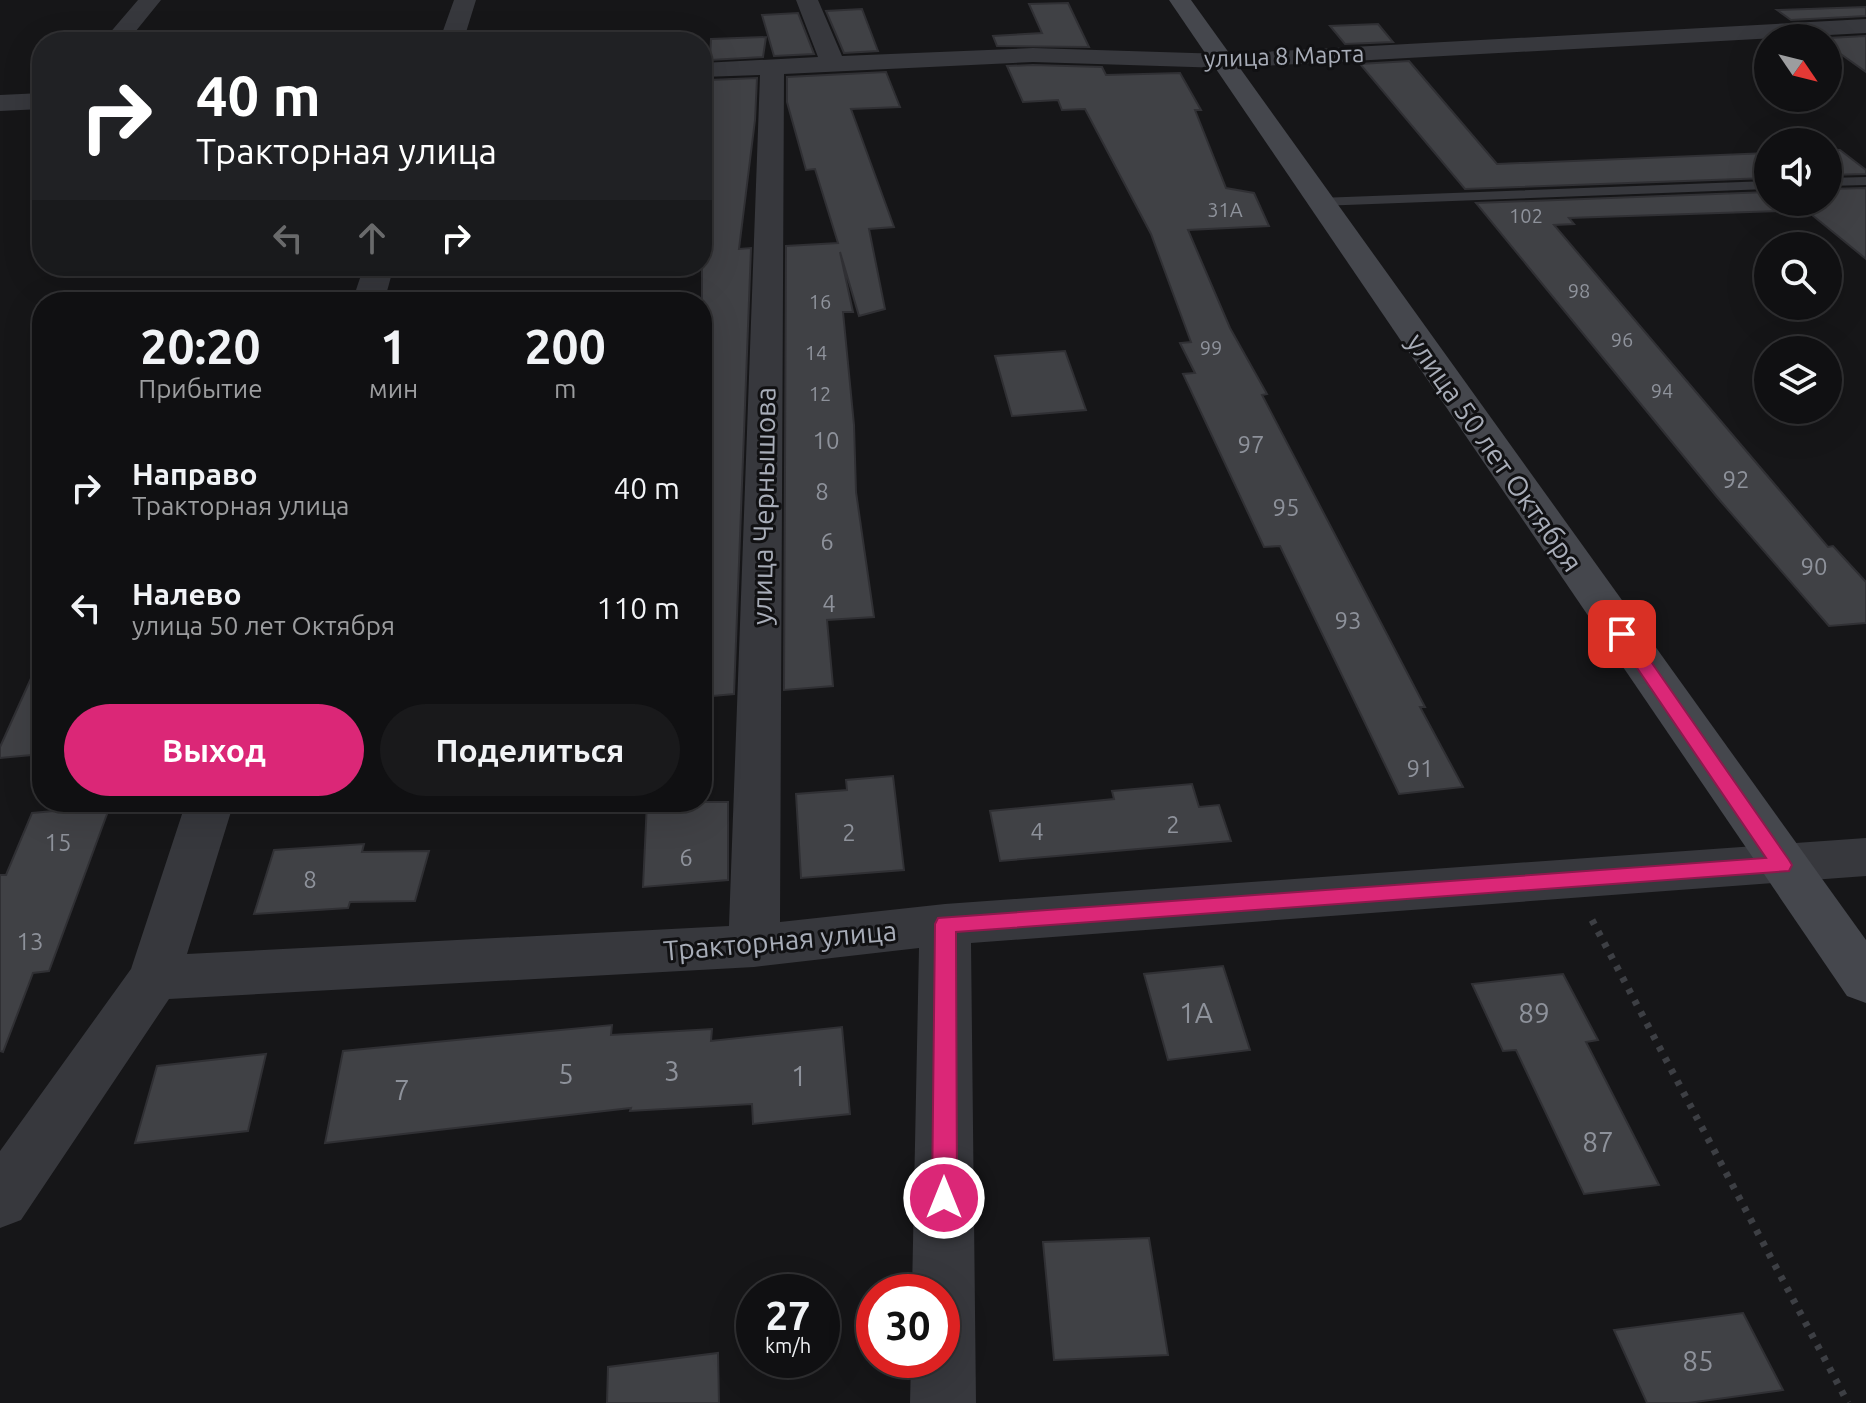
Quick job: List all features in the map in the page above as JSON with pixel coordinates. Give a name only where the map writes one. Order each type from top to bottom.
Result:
[{"type":"main road","name":"улица 50 лет Октября","points":[[1180,0],[1866,981]]},
{"type":"street","points":[[123,32],[150,0]]},
{"type":"street","points":[[454,32],[465,0]]},
{"type":"street","points":[[807,0],[833,64]]},
{"type":"street","points":[[1843,7],[1866,24]]},
{"type":"street","name":"улица 8 Марта","points":[[712,70],[1033,55],[1224,61],[1866,24]]},
{"type":"street","name":"улица Чернышова","points":[[754,946],[772,67]]},
{"type":"street","points":[[0,103],[32,101]]},
{"type":"street","points":[[0,1200],[154,978],[207,812]]},
{"type":"street","name":"Тракторная улица","points":[[154,978],[754,946],[945,924],[1866,857]]},
{"type":"street","points":[[943,1403],[945,924]]},
{"type":"lane","points":[[1842,182],[1866,181]]},
{"type":"lane","points":[[1319,202],[1754,186]]},
{"type":"path","points":[[1591,919],[1848,1403]]},
{"type":"building","points":[[1068,3],[1089,47],[997,46],[993,36],[1042,33],[1029,4]]},
{"type":"building","points":[[1866,7],[1866,16],[1791,20],[1777,10]]},
{"type":"building","points":[[862,9],[878,51],[844,53],[826,11]]},
{"type":"building","points":[[798,13],[814,54],[774,56],[762,15]]},
{"type":"building","points":[[1378,24],[1393,42],[1345,44],[1330,26]]},
{"type":"building","points":[[1866,36],[1866,72],[1842,55],[1842,37]]},
{"type":"building","points":[[766,37],[763,57],[712,60],[712,39]]},
{"type":"building","points":[[1409,61],[1497,164],[1754,154],[1754,179],[1465,189],[1360,64]]},
{"type":"building","points":[[1007,66],[1102,67],[1106,75],[1180,73],[1201,110],[1195,110],[1226,188],[1254,193],[1269,226],[1188,230],[1230,328],[1267,394],[1262,395],[1425,707],[1420,707],[1463,787],[1399,794],[1280,546],[1264,547],[1183,374],[1195,373],[1180,343],[1191,342],[1151,234],[1085,109],[1062,110],[1058,100],[1023,102]]},
{"type":"building","points":[[886,72],[900,107],[851,109],[894,227],[869,229],[885,309],[859,316],[840,252],[853,312],[843,312],[854,425],[856,492],[874,617],[827,620],[833,686],[784,690],[786,246],[838,243],[815,169],[806,170],[787,102],[787,77]]},
{"type":"building","points":[[757,78],[755,120],[739,249],[751,248],[734,694],[712,696],[712,292],[702,292],[702,276],[712,276],[712,80]]},
{"type":"building","points":[[1842,152],[1866,170],[1866,174],[1842,175]]},
{"type":"building","points":[[1866,188],[1866,259],[1842,239],[1842,232],[1833,232],[1813,216],[1842,216],[1842,189]]},
{"type":"building","points":[[1754,193],[1754,212],[1569,218],[1574,224],[1554,225],[1828,547],[1833,546],[1866,582],[1866,623],[1829,626],[1717,497],[1476,203]]},
{"type":"building","points":[[1065,351],[1086,410],[1012,416],[995,356]]},
{"type":"building","points":[[32,676],[32,755],[0,758],[0,747]]},
{"type":"building","points":[[893,776],[904,870],[801,878],[796,794],[847,790],[846,780]]},
{"type":"building","points":[[1192,784],[1199,807],[1219,805],[1231,841],[1000,861],[990,811],[1114,799],[1112,791]]},
{"type":"building","points":[[712,802],[728,802],[728,880],[643,887],[647,812],[712,812]]},
{"type":"building","points":[[108,812],[49,971],[33,973],[3,1052],[0,1051],[0,875],[6,875],[32,813]]},
{"type":"building","points":[[364,844],[362,852],[429,851],[415,901],[350,902],[348,908],[254,914],[274,850]]},
{"type":"building","points":[[1223,966],[1250,1050],[1168,1060],[1144,974]]},
{"type":"building","points":[[1563,974],[1598,1040],[1586,1042],[1659,1185],[1584,1194],[1516,1050],[1503,1051],[1472,984]]},
{"type":"building","points":[[612,1025],[611,1035],[712,1029],[711,1041],[842,1027],[850,1114],[753,1124],[752,1104],[630,1111],[631,1108],[325,1143],[343,1051]]},
{"type":"building","points":[[266,1054],[248,1131],[135,1143],[157,1066]]},
{"type":"building","points":[[1149,1238],[1168,1355],[1054,1360],[1043,1242]]},
{"type":"building","points":[[1743,1313],[1783,1390],[1688,1403],[1647,1403],[1614,1330]]},
{"type":"building","points":[[718,1353],[719,1403],[607,1403],[608,1367]]},
{"type":"route","points":[[944,1198],[945,924],[1782,865],[1622,634]]}]
